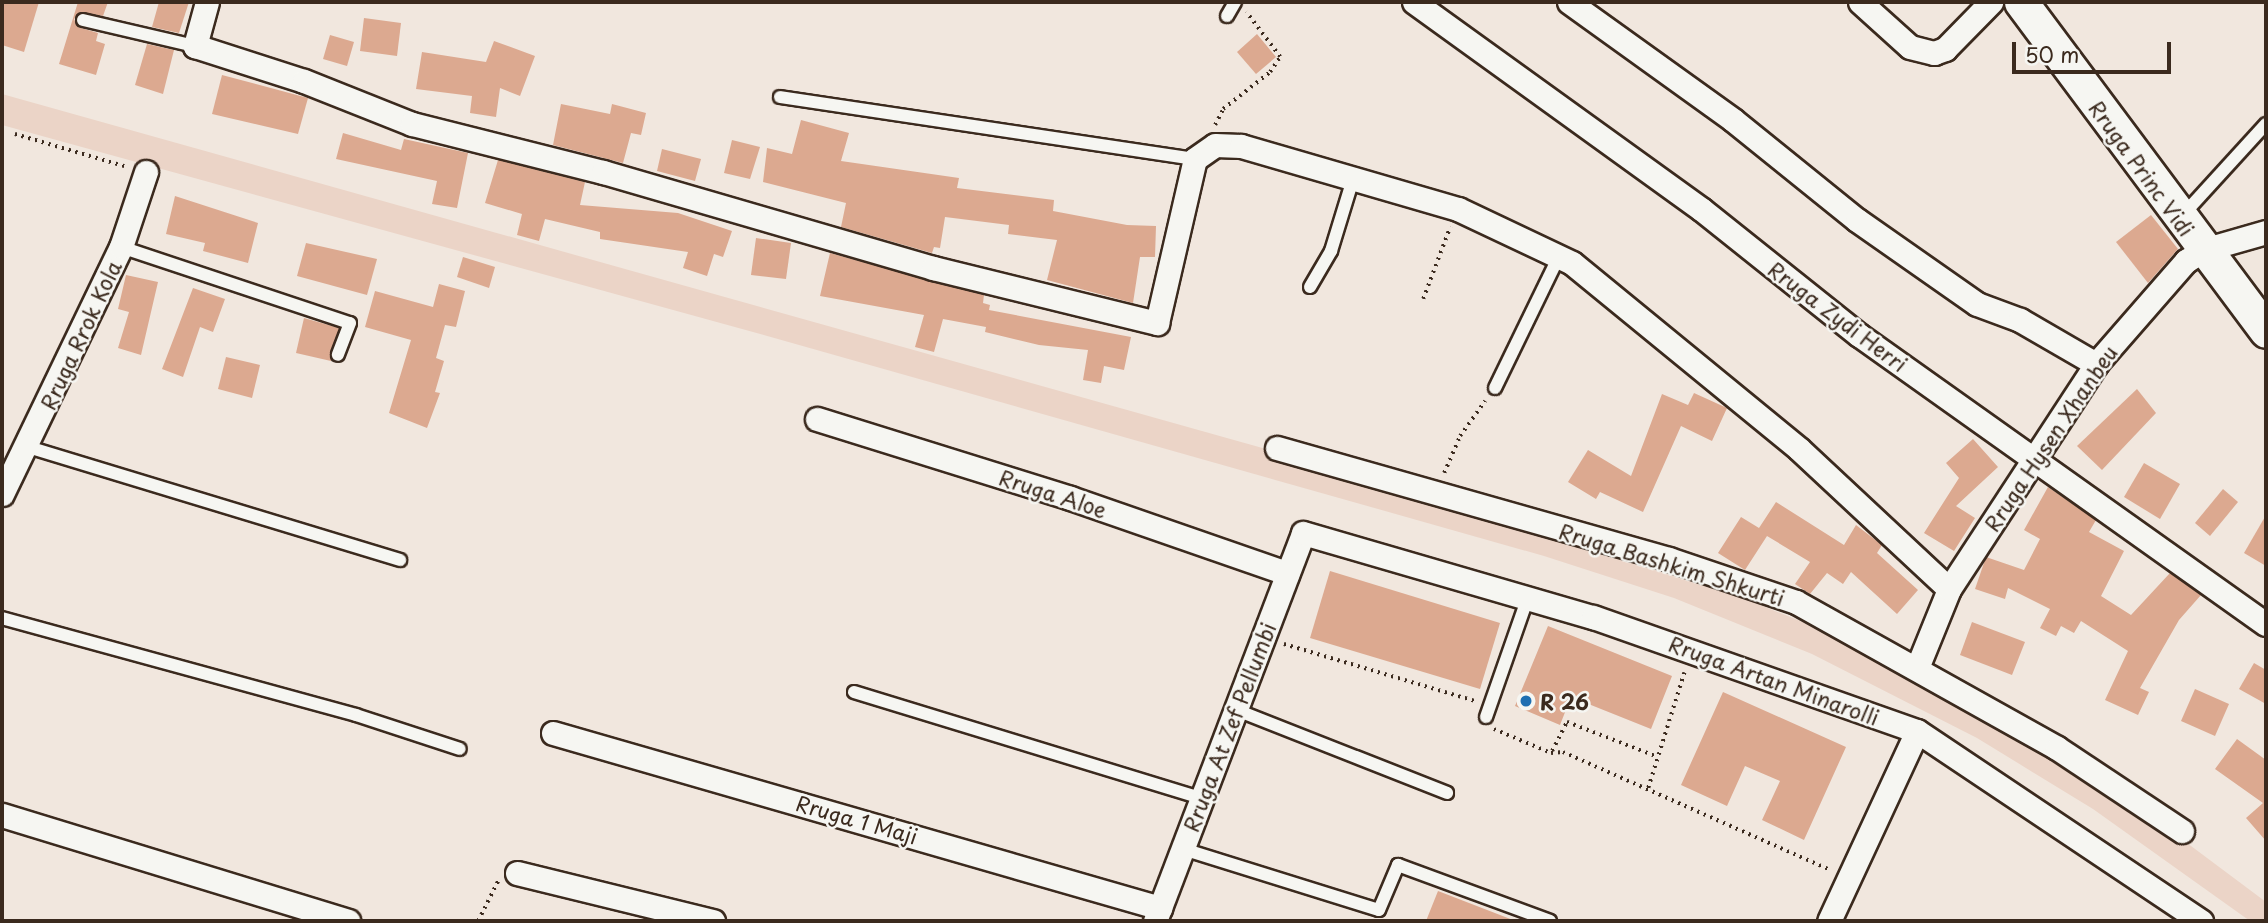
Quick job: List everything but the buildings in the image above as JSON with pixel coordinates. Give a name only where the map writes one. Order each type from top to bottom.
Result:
[{"type":"street","points":[[207,2],[195,46],[303,81],[412,124],[603,172],[933,268],[1157,323],[1195,159],[1215,145],[1241,146],[1458,209],[1572,264],[1664,335],[1799,450],[1949,589]]},
{"type":"street","name":"Rruga Zydi Herri","points":[[1414,2],[1701,209],[1859,335],[2036,457],[2266,624]]},
{"type":"street","points":[[1569,2],[1733,120],[1857,220],[1977,304],[2020,320],[2096,364]]},
{"type":"street","points":[[1860,2],[1910,47],[1934,53],[1945,49],[1991,2]]},
{"type":"street","name":"Rruga Princ Vidi","points":[[2021,2],[2179,219],[2266,331]]},
{"type":"street","name":"Rruga Rrok Kola","points":[[2,494],[28,447],[121,247],[146,172]]},
{"type":"street","name":"Rruga Hysen Xhanbeu","points":[[1917,668],[1949,589],[2096,364],[2186,261],[2203,250],[2266,232]]},
{"type":"street","name":"Rruga Aloe","points":[[817,419],[1070,498],[1287,573]]},
{"type":"street","name":"Rruga Bashkim Shkurti","points":[[1277,448],[1669,559],[1796,603],[1917,668],[2122,788],[2182,831]]},
{"type":"street","name":"Rruga At Zef Pellumbi","points":[[1158,915],[1303,533]]},
{"type":"street","name":"Rruga Artan Minarolli","points":[[1303,533],[1528,597],[1691,650],[1917,731],[2201,921]]},
{"type":"street","points":[[1829,921],[1917,731]]},
{"type":"street","name":"Rruga 1 Maji","points":[[553,733],[1158,915]]},
{"type":"street","points":[[2,815],[348,921]]},
{"type":"street","points":[[517,873],[713,921]]},
{"type":"lane","points":[[1227,16],[1235,2]]},
{"type":"lane","points":[[83,20],[195,46]]},
{"type":"lane","points":[[780,97],[1195,159]]},
{"type":"lane","points":[[2179,219],[2266,124]]},
{"type":"lane","points":[[1310,287],[1331,251],[1353,179]]},
{"type":"lane","points":[[121,247],[349,323],[338,355]]},
{"type":"lane","points":[[1495,388],[1558,258]]},
{"type":"lane","points":[[28,447],[400,560]]},
{"type":"lane","points":[[1488,711],[1528,597]]},
{"type":"lane","points":[[2,618],[319,705],[460,749]]},
{"type":"lane","points":[[855,692],[1201,798]]},
{"type":"lane","points":[[1234,709],[1447,793]]},
{"type":"lane","points":[[1183,849],[1380,910],[1398,865],[1550,921]]},
{"type":"path","points":[[1215,145],[1214,126],[1223,109],[1270,72],[1280,57],[1257,24]]},
{"type":"path","points":[[15,134],[146,172]]},
{"type":"path","points":[[1423,299],[1458,209]]},
{"type":"path","points":[[1435,493],[1460,436],[1495,388]]},
{"type":"path","points":[[1261,640],[1310,649],[1488,711],[1483,725],[1552,753],[1563,752],[1849,878]]},
{"type":"path","points":[[1648,788],[1691,650]]},
{"type":"path","points":[[1552,753],[1567,722],[1658,757]]},
{"type":"path","points":[[478,921],[504,869],[517,873]]},
{"type":"shaded area","points":[[2,94],[1266,449],[1691,577],[1820,629],[2000,721],[2183,840],[2266,902],[2266,921],[2250,921],[2093,809],[1977,738],[1812,654],[1674,598],[1544,556],[753,332],[2,125]]},
{"type":"place","name":"R 26","points":[[1526,701]]}]
